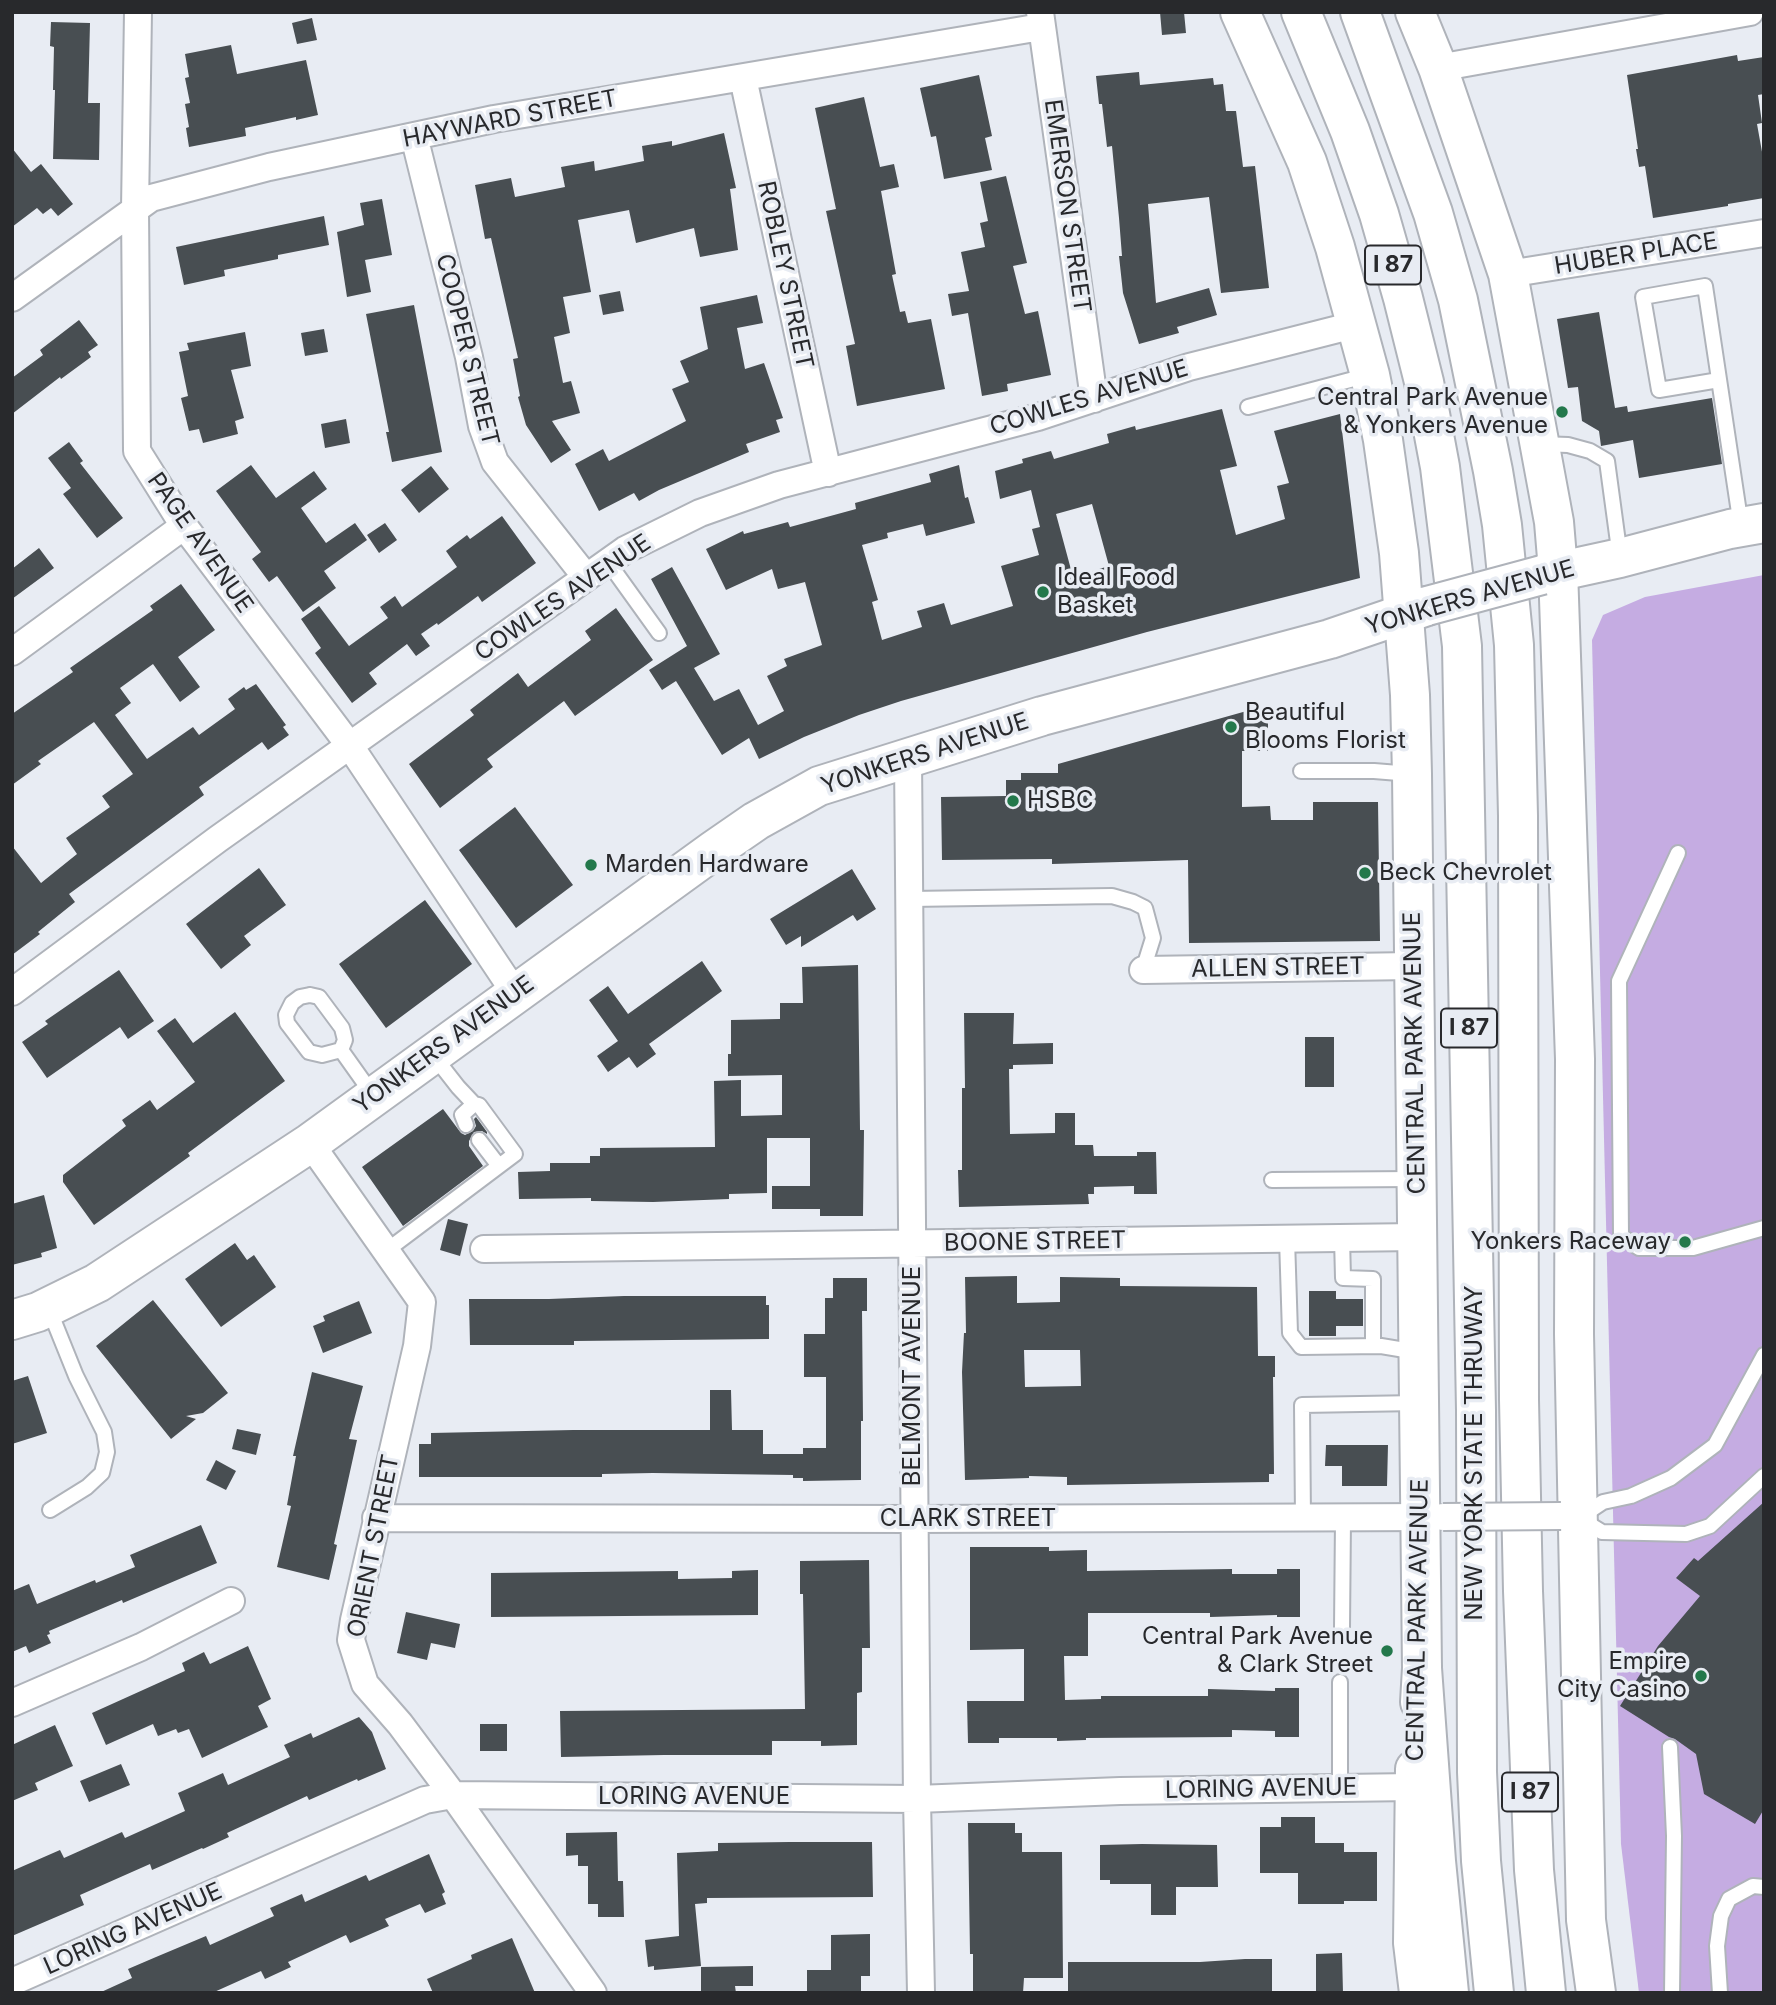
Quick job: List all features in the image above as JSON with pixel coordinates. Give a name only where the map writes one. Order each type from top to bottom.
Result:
[{"type":"main road","name":"CENTRAL PARK AVENUE","points":[[1240,12],[1307,162],[1358,324],[1383,440],[1399,553],[1414,610],[1410,695],[1419,1403],[1432,1518],[1414,1787],[1413,1942],[1419,1993]]},
{"type":"main road","name":"NEW YORK STATE THRUWAY","points":[[1301,12],[1350,131],[1379,214],[1403,298],[1424,382],[1440,467],[1462,646],[1475,1383],[1477,1772],[1480,1861],[1494,1993]]},
{"type":"main road","points":[[1415,12],[1438,68],[1508,274],[1554,522],[1550,573],[1575,1059],[1570,1517],[1586,1920],[1596,1993]]},
{"type":"main road","name":"NEW YORK STATE THRUWAY","points":[[1362,15],[1433,213],[1458,300],[1502,525],[1514,645],[1518,830],[1519,1400],[1523,1591],[1534,1870],[1546,1993]]},
{"type":"main road","name":"YONKERS AVENUE","points":[[12,1320],[48,1308],[97,1283],[310,1143],[756,821],[819,786],[952,742],[1330,639],[1414,610],[1550,573],[1753,525]]},
{"type":"main road","points":[[1422,1668],[1449,1993]]},
{"type":"street","name":"PAGE AVENUE","points":[[138,12],[135,209],[137,451],[184,526],[350,746],[505,978],[519,991]]},
{"type":"street","points":[[1438,68],[1750,12]]},
{"type":"street","name":"HAYWARD STREET","points":[[12,298],[151,198],[269,167],[494,119],[743,78],[1041,19]]},
{"type":"street","name":"EMERSON STREET","points":[[1041,19],[1094,399]]},
{"type":"street","name":"ROBLEY STREET","points":[[743,78],[828,472]]},
{"type":"street","name":"COOPER STREET","points":[[414,136],[468,357],[482,426],[495,461],[586,577]]},
{"type":"street","name":"HUBER PLACE","points":[[1508,274],[1764,233]]},
{"type":"street","name":"COWLES AVENUE","points":[[12,992],[218,839],[625,550],[700,513],[779,485],[1038,417],[1189,367],[1358,324]]},
{"type":"street","points":[[12,652],[184,526]]},
{"type":"street","name":"BELMONT AVENUE","points":[[908,758],[921,1993]]},
{"type":"street","name":"ALLEN STREET","points":[[1143,970],[1413,966]]},
{"type":"street","name":"ORIENT STREET","points":[[310,1143],[422,1302],[417,1346],[376,1518],[351,1640],[365,1684],[400,1724],[453,1795],[593,1993]]},
{"type":"street","name":"BOONE STREET","points":[[484,1249],[1418,1237]]},
{"type":"street","name":"CLARK STREET","points":[[376,1518],[1570,1517]]},
{"type":"street","points":[[12,1703],[141,1647],[231,1601]]},
{"type":"street","name":"LORING AVENUE","points":[[12,1982],[425,1800],[453,1795],[917,1799],[1120,1791],[1414,1787]]},
{"type":"lane","points":[[1719,380],[1659,390],[1643,297],[1705,286],[1719,380],[1753,525]]},
{"type":"lane","points":[[1248,407],[1370,375]]},
{"type":"lane","points":[[1538,444],[1567,445],[1590,451],[1607,461],[1620,558]]},
{"type":"lane","points":[[608,562],[659,633]]},
{"type":"lane","points":[[1301,771],[1374,771],[1412,775]]},
{"type":"lane","points":[[1678,853],[1619,981],[1621,1236],[1639,1248],[1693,1248],[1764,1228]]},
{"type":"lane","points":[[910,898],[1112,896],[1133,902],[1145,908],[1153,938],[1143,970]]},
{"type":"lane","points":[[300,997],[319,997],[342,1028],[345,1040],[341,1050],[322,1055],[309,1052],[287,1023],[286,1015],[292,1003],[300,997]]},
{"type":"lane","points":[[341,1050],[374,1097]]},
{"type":"lane","points":[[386,1251],[515,1154],[479,1105],[474,1104],[432,1054]]},
{"type":"lane","points":[[466,1125],[463,1115],[474,1104]]},
{"type":"lane","points":[[479,1140],[499,1166]]},
{"type":"lane","points":[[1272,1180],[1418,1179]]},
{"type":"lane","points":[[1342,1238],[1343,1278],[1373,1279],[1373,1346]]},
{"type":"lane","points":[[1287,1239],[1290,1333],[1301,1347],[1373,1346],[1419,1352]]},
{"type":"lane","points":[[48,1308],[76,1376],[104,1432],[107,1452],[102,1473],[86,1487],[50,1510]]},
{"type":"lane","points":[[1570,1517],[1603,1502],[1631,1496],[1671,1478],[1715,1445],[1764,1355]]},
{"type":"lane","points":[[1303,1519],[1302,1405],[1419,1403]]},
{"type":"lane","points":[[1570,1517],[1602,1532],[1686,1534],[1710,1526],[1764,1476]]},
{"type":"lane","points":[[1342,1628],[1343,1519]]},
{"type":"lane","points":[[1340,1682],[1340,1788]]},
{"type":"lane","points":[[1670,1747],[1674,1836],[1672,1993]]},
{"type":"lane","points":[[1720,1993],[1717,1947],[1721,1916],[1729,1899],[1753,1886],[1764,1887]]},
{"type":"shaded area","name":"Yonkers Raceway","points":[[1764,575],[1764,1993],[1639,1993],[1621,1844],[1592,640],[1603,615],[1645,597]]},
{"type":"building","points":[[1160,12],[1184,12],[1186,33],[1162,35]]},
{"type":"building","points":[[312,18],[317,40],[297,44],[292,23]]},
{"type":"building","points":[[51,22],[90,23],[88,103],[100,103],[99,160],[53,159],[55,90],[54,47],[50,46]]},
{"type":"building","points":[[231,45],[237,74],[306,60],[318,115],[245,128],[246,136],[189,147],[185,104],[190,103],[185,78],[189,77],[185,54]]},
{"type":"building","points":[[1737,55],[1738,61],[1764,57],[1764,94],[1758,95],[1762,123],[1757,124],[1764,163],[1764,198],[1653,218],[1645,166],[1639,167],[1627,75]]},
{"type":"building","points":[[1139,72],[1140,85],[1213,78],[1214,85],[1223,84],[1226,111],[1236,111],[1243,167],[1255,166],[1269,288],[1221,293],[1209,197],[1148,204],[1156,303],[1209,288],[1217,315],[1177,327],[1179,333],[1139,344],[1123,293],[1112,146],[1107,147],[1096,76]]},
{"type":"building","points":[[979,75],[992,136],[985,138],[992,170],[944,179],[936,136],[931,137],[920,88]]},
{"type":"building","points":[[864,97],[880,167],[894,164],[899,187],[881,191],[896,274],[892,275],[900,312],[905,311],[908,323],[931,319],[945,389],[857,406],[846,346],[855,344],[826,211],[836,209],[815,108]]},
{"type":"building","points":[[724,133],[736,188],[730,189],[738,250],[700,257],[694,228],[636,243],[629,210],[578,220],[591,292],[563,297],[570,333],[554,337],[563,383],[571,381],[580,413],[552,421],[571,450],[551,463],[526,425],[518,397],[520,396],[513,359],[518,358],[491,238],[485,239],[475,185],[511,178],[515,197],[565,187],[561,167],[594,161],[595,171],[644,161],[642,146],[672,141],[672,146]]},
{"type":"building","points":[[12,148],[31,172],[41,164],[73,204],[58,216],[51,208],[43,214],[37,208],[12,227]]},
{"type":"building","points":[[1006,176],[1027,263],[1013,266],[1025,314],[1038,311],[1051,375],[1007,384],[1008,391],[982,396],[968,313],[952,316],[948,294],[969,291],[961,252],[985,247],[980,223],[988,221],[980,182]]},
{"type":"building","points":[[382,199],[392,255],[365,260],[371,292],[347,297],[337,232],[364,225],[360,203]]},
{"type":"building","points":[[324,216],[329,245],[278,255],[278,259],[224,270],[225,276],[184,285],[176,247]]},
{"type":"building","points":[[620,291],[624,311],[603,315],[599,295]]},
{"type":"building","points":[[757,295],[763,323],[737,328],[745,369],[764,363],[783,418],[776,420],[780,432],[746,444],[749,452],[639,501],[634,493],[599,511],[575,464],[603,449],[609,461],[686,421],[672,389],[689,382],[680,361],[708,349],[700,307]]},
{"type":"building","points":[[414,305],[442,452],[392,462],[386,432],[389,432],[366,314]]},
{"type":"building","points":[[1599,312],[1615,408],[1627,406],[1628,412],[1712,398],[1722,464],[1639,478],[1633,440],[1601,446],[1599,431],[1582,421],[1578,387],[1568,388],[1557,319]]},
{"type":"building","points":[[79,320],[98,345],[88,352],[91,357],[12,414],[12,378],[43,355],[40,350]]},
{"type":"building","points":[[324,329],[328,352],[305,356],[301,333]]},
{"type":"building","points":[[245,332],[251,366],[231,370],[244,418],[235,421],[238,434],[203,443],[199,429],[189,431],[181,398],[188,396],[179,352],[189,350],[187,343]]},
{"type":"building","points":[[1222,409],[1237,466],[1220,470],[1236,535],[1285,519],[1277,486],[1289,483],[1274,431],[1340,414],[1360,578],[1147,632],[901,701],[804,737],[759,759],[749,738],[722,755],[676,681],[662,690],[649,670],[687,646],[651,579],[672,567],[720,654],[694,668],[714,701],[739,689],[758,725],[784,711],[767,676],[787,666],[784,659],[822,645],[805,582],[778,589],[772,569],[726,590],[706,549],[743,531],[744,534],[788,522],[790,527],[856,509],[855,503],[931,482],[929,474],[959,465],[965,498],[968,497],[975,523],[926,536],[923,524],[887,533],[888,538],[862,545],[878,600],[872,602],[882,640],[922,627],[917,611],[944,603],[951,625],[1013,606],[1001,566],[1039,555],[1032,529],[1040,527],[1031,490],[1000,499],[995,471],[1023,463],[1022,459],[1051,451],[1054,459],[1109,443],[1107,434],[1135,426],[1136,430]],"holes":[[[1092,504],[1109,566],[1073,577],[1056,514]]]},
{"type":"building","points":[[346,419],[350,443],[325,448],[321,424]]},
{"type":"building","points":[[69,442],[83,461],[80,463],[123,518],[97,538],[63,494],[71,488],[48,458]]},
{"type":"building","points":[[251,465],[276,498],[314,471],[327,489],[301,508],[326,543],[355,523],[367,540],[324,571],[336,588],[303,612],[277,576],[269,582],[252,559],[261,552],[216,491]]},
{"type":"building","points":[[431,466],[449,489],[419,513],[401,490]]},
{"type":"building","points":[[502,516],[536,563],[482,602],[478,596],[421,634],[430,646],[416,656],[407,644],[369,673],[377,684],[352,703],[315,653],[321,648],[301,619],[319,606],[349,646],[388,618],[380,607],[395,596],[402,607],[457,567],[446,551],[467,535],[470,539]]},
{"type":"building","points":[[385,523],[397,540],[379,553],[367,535]]},
{"type":"building","points":[[39,548],[54,568],[12,599],[12,569]]},
{"type":"building","points":[[181,584],[215,630],[178,657],[200,687],[180,702],[153,664],[120,688],[131,703],[115,715],[147,759],[193,727],[199,735],[235,709],[228,699],[244,687],[246,690],[256,684],[286,725],[283,727],[289,735],[268,750],[262,742],[199,787],[204,795],[69,894],[75,902],[12,955],[12,846],[41,883],[77,854],[66,838],[110,807],[102,796],[133,774],[94,722],[38,761],[41,764],[12,785],[12,714],[73,672],[70,668],[153,610],[150,606]]},
{"type":"building","points":[[616,608],[653,660],[575,716],[564,701],[487,759],[493,767],[440,808],[409,764],[474,715],[470,710],[518,673],[528,687],[591,640],[585,631]]},
{"type":"building","points":[[1268,705],[1268,751],[1242,751],[1242,807],[1270,806],[1271,820],[1313,820],[1313,802],[1378,802],[1380,941],[1189,943],[1188,860],[1052,864],[1052,859],[942,860],[941,797],[1006,796],[1006,780],[1021,780],[1021,773],[1058,773],[1058,764]]},
{"type":"building","points":[[515,807],[573,885],[516,928],[459,850]]},
{"type":"building","points":[[259,868],[286,905],[244,936],[251,945],[221,969],[186,924]]},
{"type":"building","points":[[852,869],[876,909],[857,921],[853,915],[801,947],[801,936],[786,945],[770,919]]},
{"type":"building","points":[[425,900],[472,964],[386,1028],[339,964]]},
{"type":"building","points":[[702,961],[722,991],[649,1044],[656,1054],[637,1068],[629,1057],[608,1072],[597,1056],[618,1041],[589,1000],[608,986],[628,1014]]},
{"type":"building","points":[[858,965],[860,1130],[864,1130],[863,1216],[820,1216],[820,1209],[772,1209],[772,1186],[810,1186],[810,1138],[767,1138],[767,1193],[729,1194],[729,1199],[653,1202],[591,1201],[591,1198],[519,1199],[518,1172],[550,1171],[550,1163],[590,1163],[590,1156],[600,1156],[600,1148],[715,1147],[714,1081],[741,1080],[741,1116],[782,1115],[782,1075],[728,1076],[731,1020],[780,1019],[780,1003],[803,1003],[802,967]]},
{"type":"building","points":[[119,970],[154,1021],[128,1039],[120,1027],[47,1078],[22,1042],[48,1024],[45,1021]]},
{"type":"building","points":[[235,1012],[285,1081],[188,1153],[190,1156],[94,1225],[63,1182],[63,1175],[126,1126],[122,1120],[150,1100],[157,1110],[195,1082],[157,1031],[175,1018],[193,1043]]},
{"type":"building","points":[[964,1013],[1014,1013],[1013,1044],[1053,1043],[1053,1064],[1013,1065],[1013,1069],[1009,1069],[1010,1134],[1055,1133],[1055,1113],[1075,1113],[1075,1145],[1093,1145],[1094,1156],[1137,1156],[1137,1152],[1156,1152],[1157,1194],[1134,1194],[1134,1186],[1094,1187],[1094,1194],[1088,1194],[1089,1204],[959,1207],[962,1088],[965,1088]]},
{"type":"building","points":[[1305,1037],[1334,1037],[1334,1087],[1305,1087]]},
{"type":"building","points":[[443,1109],[461,1133],[465,1135],[473,1131],[476,1117],[487,1132],[474,1132],[469,1141],[469,1146],[483,1166],[403,1226],[362,1167]]},
{"type":"building","points":[[44,1195],[57,1248],[41,1253],[42,1257],[12,1265],[12,1204]]},
{"type":"building","points":[[448,1219],[468,1224],[460,1256],[440,1250]]},
{"type":"building","points":[[235,1243],[247,1260],[254,1255],[276,1287],[221,1327],[185,1279]]},
{"type":"building","points":[[1017,1276],[1017,1303],[1060,1302],[1060,1277],[1120,1278],[1120,1286],[1257,1287],[1258,1356],[1275,1356],[1274,1474],[1269,1474],[1269,1482],[1067,1485],[1067,1477],[1029,1476],[965,1480],[962,1372],[966,1333],[965,1277]],"holes":[[[1024,1350],[1080,1350],[1081,1386],[1025,1387]]]},
{"type":"building","points":[[833,1278],[867,1278],[867,1311],[862,1311],[861,1480],[803,1481],[803,1478],[793,1478],[793,1475],[653,1473],[602,1474],[602,1477],[419,1477],[419,1444],[431,1444],[431,1433],[710,1430],[710,1390],[731,1390],[732,1430],[763,1430],[763,1454],[803,1454],[803,1448],[826,1448],[826,1377],[804,1377],[804,1334],[825,1334],[825,1298],[833,1298]]},
{"type":"building","points":[[1309,1291],[1336,1291],[1336,1299],[1363,1299],[1363,1326],[1336,1326],[1336,1336],[1309,1336]]},
{"type":"building","points":[[766,1296],[766,1305],[769,1305],[769,1339],[470,1345],[469,1299]]},
{"type":"building","points":[[153,1300],[228,1393],[203,1413],[186,1416],[196,1419],[171,1439],[96,1346]]},
{"type":"building","points":[[359,1301],[372,1333],[323,1353],[313,1326],[325,1321],[323,1316]]},
{"type":"building","points":[[312,1372],[363,1386],[349,1439],[357,1440],[334,1544],[337,1545],[329,1580],[277,1567],[291,1506],[287,1505],[296,1456],[293,1456]]},
{"type":"building","points":[[28,1376],[47,1433],[12,1444],[12,1381]]},
{"type":"building","points":[[237,1429],[261,1434],[256,1455],[232,1449]]},
{"type":"building","points":[[1326,1445],[1388,1445],[1387,1486],[1342,1486],[1342,1466],[1325,1466]]},
{"type":"building","points":[[216,1460],[236,1471],[226,1490],[206,1480]]},
{"type":"building","name":"Empire City Casino","points":[[1764,1502],[1764,1809],[1755,1824],[1704,1794],[1696,1754],[1620,1706],[1658,1646],[1700,1596],[1676,1578],[1694,1558],[1698,1561]]},
{"type":"building","points":[[201,1525],[217,1563],[49,1631],[50,1634],[47,1635],[51,1643],[29,1653],[26,1646],[12,1652],[12,1591],[29,1584],[37,1604],[135,1567],[130,1555]]},
{"type":"building","points":[[970,1547],[1087,1550],[1087,1571],[1232,1569],[1232,1574],[1277,1574],[1277,1569],[1300,1569],[1300,1617],[1210,1617],[1210,1613],[1088,1613],[1088,1656],[1064,1656],[1065,1700],[1101,1699],[1101,1696],[1208,1696],[1208,1689],[1275,1691],[1275,1688],[1299,1688],[1299,1737],[1275,1737],[1275,1731],[1232,1730],[1232,1737],[1086,1738],[1057,1741],[1057,1738],[999,1738],[999,1743],[968,1743],[967,1701],[1024,1701],[1024,1649],[970,1650]]},
{"type":"building","points":[[869,1560],[870,1648],[862,1648],[862,1692],[857,1693],[857,1745],[821,1746],[821,1741],[772,1741],[772,1755],[561,1757],[560,1711],[805,1709],[800,1561]]},
{"type":"building","points":[[758,1570],[758,1615],[491,1617],[491,1573],[678,1571],[678,1579],[732,1578],[732,1571]]},
{"type":"building","points":[[406,1612],[460,1624],[455,1648],[431,1643],[427,1660],[397,1653]]},
{"type":"building","points":[[248,1646],[271,1699],[258,1706],[268,1727],[202,1758],[189,1729],[178,1733],[176,1729],[158,1736],[153,1724],[106,1745],[92,1713],[185,1671],[182,1663],[204,1652],[210,1664]]},
{"type":"building","points":[[359,1717],[372,1732],[386,1769],[309,1800],[307,1796],[227,1833],[229,1837],[203,1849],[152,1870],[150,1864],[80,1895],[84,1905],[12,1936],[12,1871],[60,1850],[64,1858],[122,1832],[125,1838],[185,1811],[178,1793],[223,1773],[228,1785],[290,1757],[284,1745],[311,1733],[313,1738]]},
{"type":"building","points":[[480,1724],[507,1724],[507,1751],[480,1751]]},
{"type":"building","points":[[55,1725],[73,1766],[35,1783],[38,1790],[12,1801],[12,1745]]},
{"type":"building","points":[[121,1764],[130,1785],[89,1802],[80,1781]]},
{"type":"building","points":[[1281,1817],[1315,1817],[1315,1843],[1344,1843],[1344,1852],[1377,1852],[1377,1901],[1298,1904],[1298,1873],[1260,1873],[1260,1827],[1281,1827]]},
{"type":"building","points":[[968,1823],[1015,1823],[1015,1833],[1022,1833],[1022,1852],[1062,1852],[1063,1978],[1024,1978],[1023,1993],[973,1993]]},
{"type":"building","points":[[617,1832],[618,1881],[623,1881],[624,1917],[598,1917],[598,1904],[588,1904],[588,1866],[578,1866],[578,1855],[566,1856],[566,1833]]},
{"type":"building","points":[[872,1842],[873,1897],[707,1898],[707,1903],[695,1904],[701,1966],[654,1970],[654,1966],[648,1967],[645,1940],[679,1936],[677,1853],[718,1851],[718,1843]]},
{"type":"building","points":[[1100,1845],[1217,1845],[1218,1887],[1176,1887],[1176,1915],[1151,1915],[1151,1884],[1110,1884],[1110,1880],[1100,1880]]},
{"type":"building","points":[[429,1854],[445,1892],[442,1894],[446,1904],[425,1913],[420,1904],[385,1919],[389,1926],[350,1943],[346,1935],[288,1962],[291,1967],[265,1979],[261,1971],[212,1993],[99,1993],[132,1978],[128,1969],[206,1936],[210,1945],[274,1916],[270,1908],[302,1894],[305,1902],[366,1875],[369,1881]]},
{"type":"building","points":[[870,1934],[870,1976],[861,1976],[861,1993],[807,1993],[807,1970],[831,1970],[831,1935]]},
{"type":"building","points":[[512,1938],[535,1993],[433,1993],[427,1979],[472,1959],[471,1955]]},
{"type":"building","points":[[1342,1953],[1343,1993],[1316,1993],[1316,1954]]},
{"type":"building","points":[[1272,1959],[1272,1993],[1068,1993],[1068,1962],[1200,1962]]},
{"type":"building","points":[[753,1966],[753,1986],[735,1986],[736,1993],[701,1993],[701,1967]]},
{"type":"place","name":"Central Park Avenue & Yonkers Avenue","points":[[1562,412]]},
{"type":"place","name":"Ideal Food Basket","points":[[1043,592]]},
{"type":"place","name":"Beautiful Blooms Florist","points":[[1231,727]]},
{"type":"place","name":"HSBC","points":[[1013,801]]},
{"type":"place","name":"Marden Hardware","points":[[591,865]]},
{"type":"place","name":"Beck Chevrolet","points":[[1365,873]]},
{"type":"place","name":"Yonkers Raceway","points":[[1685,1242]]},
{"type":"place","name":"Central Park Avenue & Clark Street","points":[[1387,1651]]},
{"type":"place","name":"Empire City Casino","points":[[1701,1676]]}]
